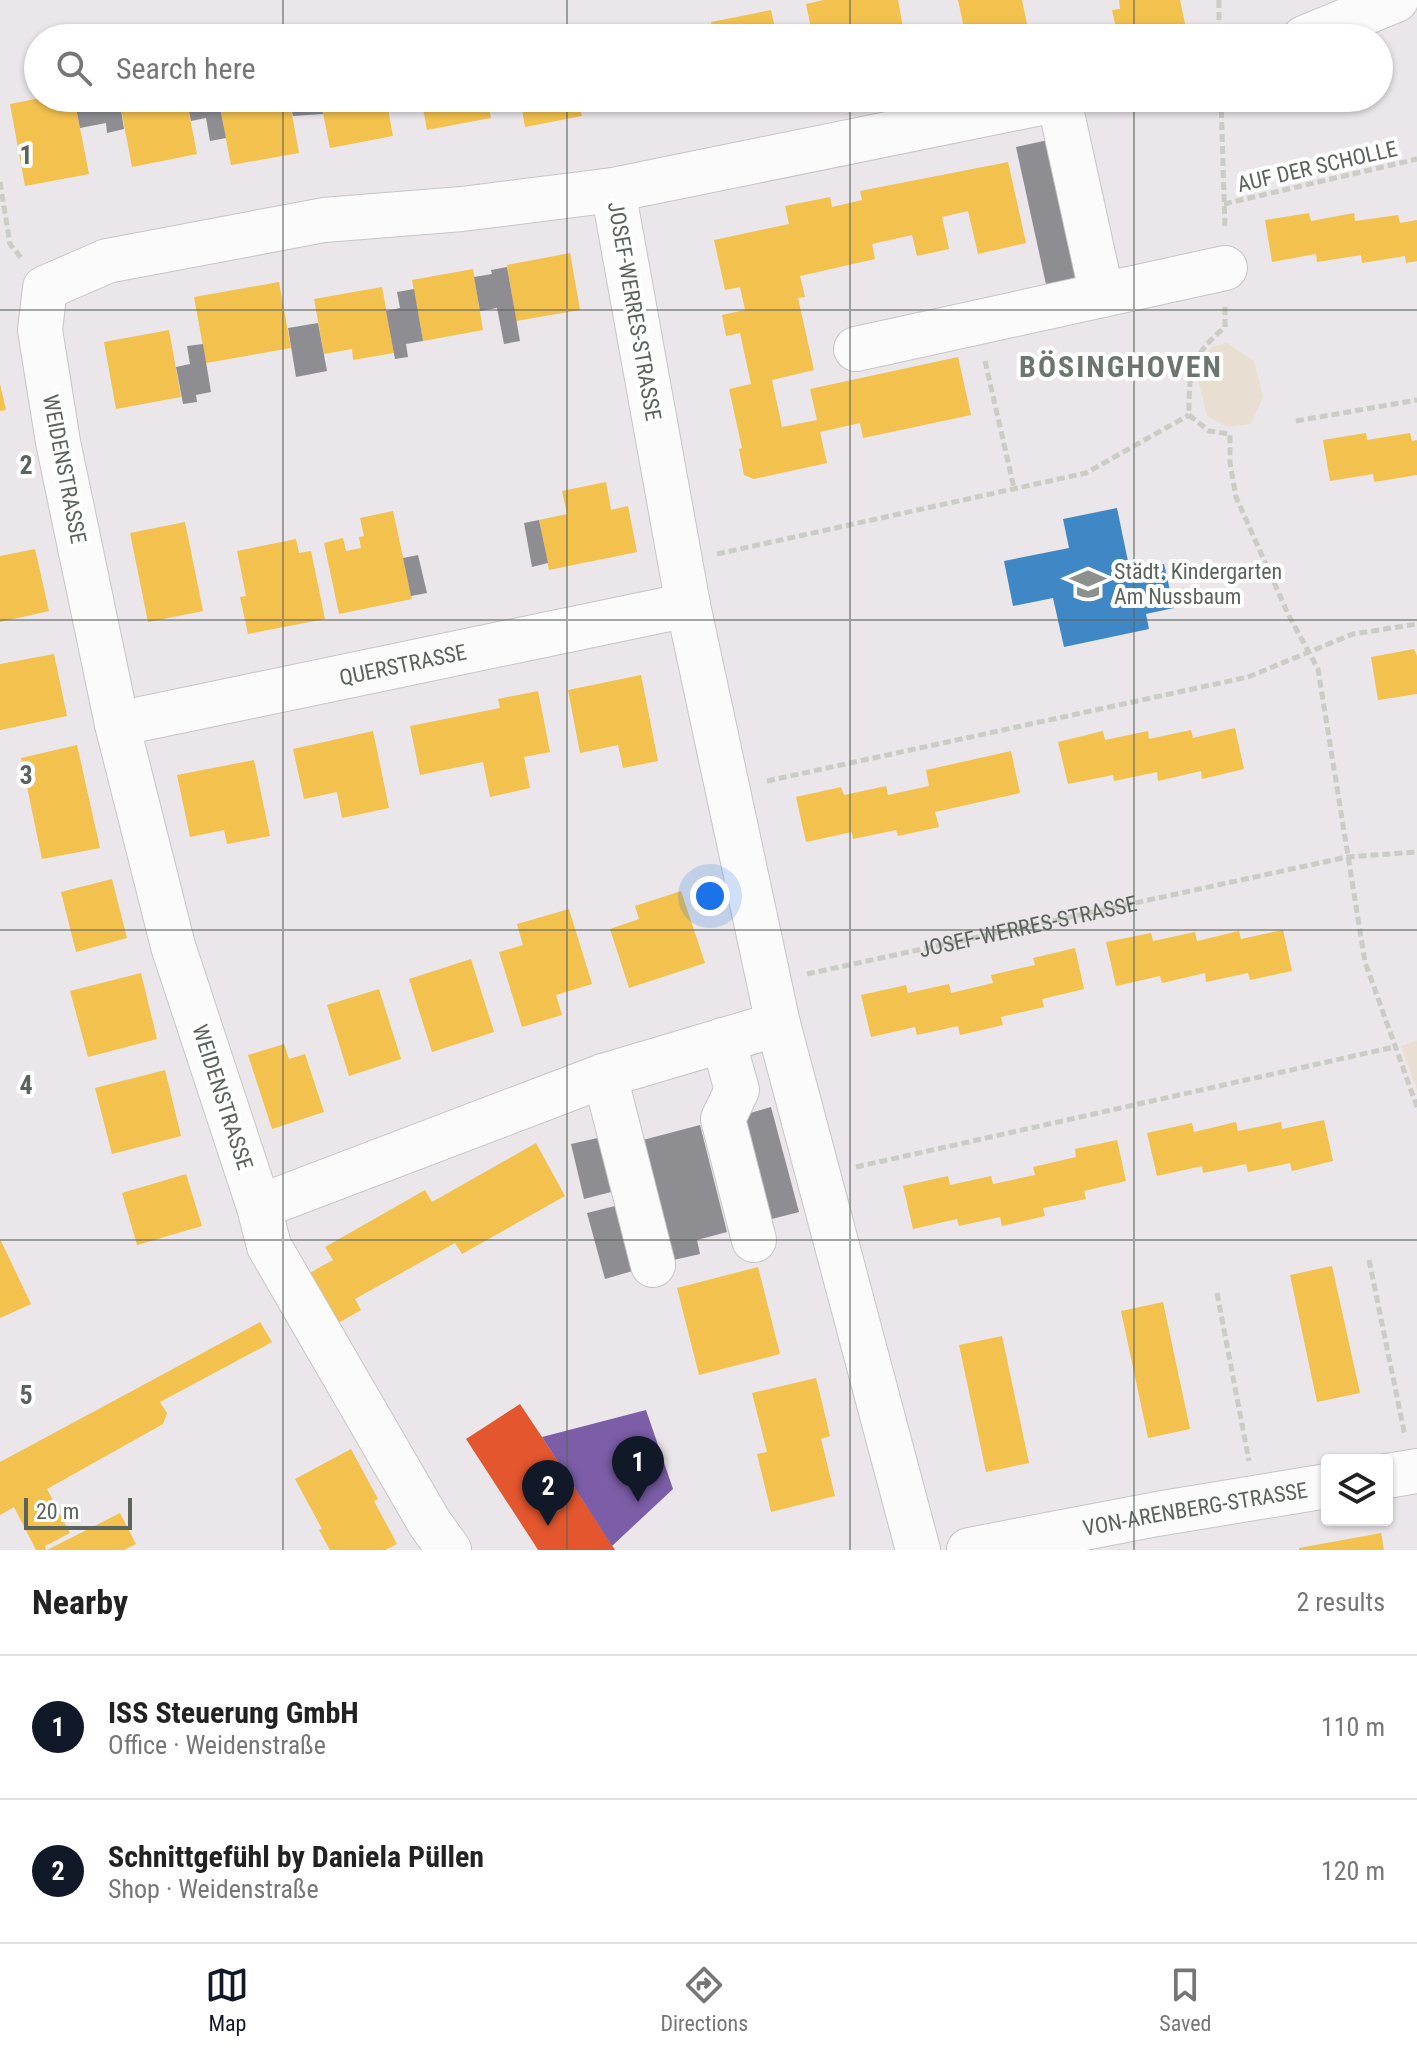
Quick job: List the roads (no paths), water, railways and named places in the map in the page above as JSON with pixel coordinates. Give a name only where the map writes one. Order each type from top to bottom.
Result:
[{"type":"street","points":[[1338,24],[1396,0]]},
{"type":"street","name":"JOSEF-WERRES-STRASSE","points":[[918,1550],[768,982],[688,605],[613,190],[998,112]]},
{"type":"street","points":[[1065,112],[1102,295]]},
{"type":"street","name":"WEIDENSTRASSE","points":[[449,1550],[429,1522],[269,1246],[173,946],[117,724],[58,442],[40,330],[45,288],[107,261],[324,220],[462,209],[613,190]]},
{"type":"street","points":[[856,349],[1225,268]]},
{"type":"street","name":"QUERSTRASSE","points":[[117,724],[688,605]]},
{"type":"street","points":[[259,1207],[603,1076],[778,1024]]},
{"type":"street","points":[[723,1040],[737,1090],[723,1119],[754,1240]]},
{"type":"street","points":[[603,1076],[653,1265]]},
{"type":"street","points":[[737,1090],[792,1076]]},
{"type":"street","name":"VON-ARENBERG-STRASSE","points":[[969,1550],[1321,1487]]},
{"type":"place","name":"Städt. Kindergarten Am Nussbaum","points":[[1088,584]]},
{"type":"place","name":"ISS Steuerung GmbH","points":[[638,1502]]},
{"type":"place","name":"Schnittgefühl by Daniela Püllen","points":[[548,1526]]},
{"type":"district","name":"BÖSINGHOVEN","points":[[1121,367]]}]
